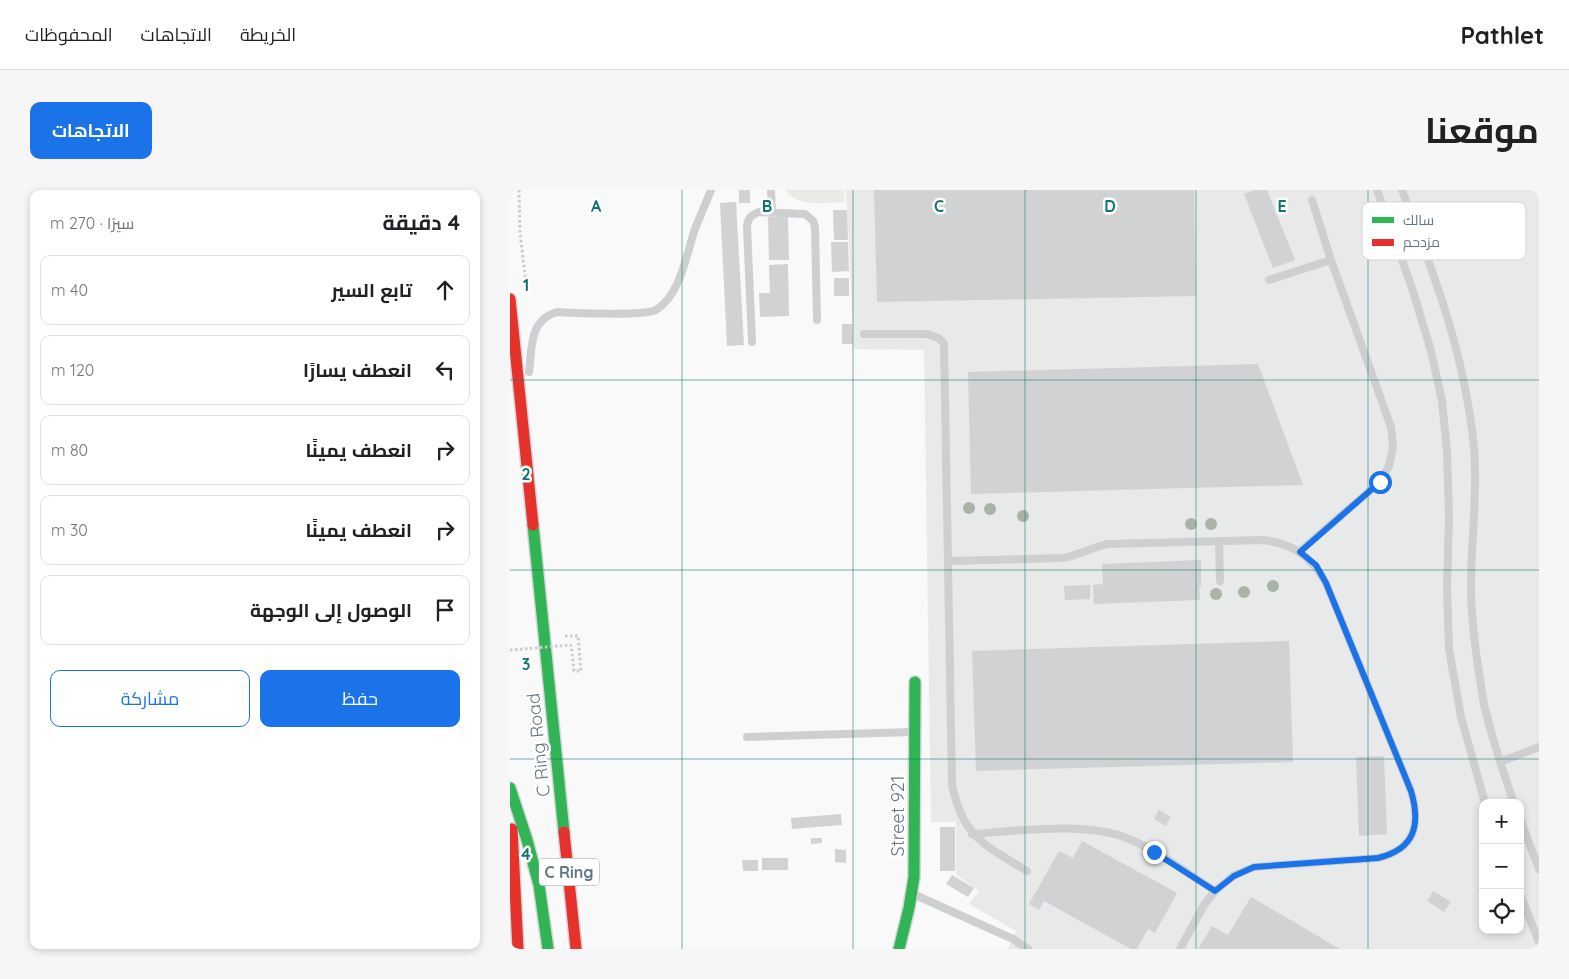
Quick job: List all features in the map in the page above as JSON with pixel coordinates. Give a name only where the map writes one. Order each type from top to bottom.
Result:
[{"type":"main road","name":"C Ring Road","points":[[510,298],[576,949]]},
{"type":"main road","name":"Street 921","points":[[899,949],[914,877],[915,682]]},
{"type":"main road","points":[[510,788],[527,840],[538,885],[548,949]]},
{"type":"main road","name":"C Ring Road","points":[[510,795],[518,949]]},
{"type":"lane","points":[[521,408],[529,372],[533,336],[539,322],[550,314],[557,312],[630,313],[655,311],[671,294],[711,190]]},
{"type":"lane","points":[[772,190],[772,213]]},
{"type":"lane","points":[[1377,190],[1381,202]]},
{"type":"lane","points":[[1402,190],[1407,202]]},
{"type":"lane","points":[[1300,552],[1380,482],[1389,466],[1393,446],[1391,428],[1331,260],[1312,200]]},
{"type":"lane","points":[[752,342],[748,221],[753,214],[759,212],[805,214],[813,220],[815,227],[817,320]]},
{"type":"lane","points":[[1269,280],[1331,260]]},
{"type":"lane","points":[[1402,260],[1431,351],[1442,401],[1447,452],[1449,517],[1447,586],[1450,649],[1461,716],[1484,799]]},
{"type":"lane","points":[[1428,260],[1455,342],[1468,397],[1474,451],[1475,516],[1471,585],[1475,647],[1486,714],[1513,799]]},
{"type":"lane","points":[[864,334],[927,334],[939,338],[944,344],[952,784],[959,810],[972,834],[980,842],[1027,871]]},
{"type":"lane","points":[[949,561],[1062,558],[1108,544],[1270,540],[1288,545],[1316,565],[1326,583],[1411,791],[1417,816],[1416,826],[1407,843],[1391,855],[1378,858],[1254,867],[1234,876],[1215,891],[1204,905],[1180,949]]},
{"type":"lane","points":[[1219,541],[1220,581]]},
{"type":"lane","points":[[747,737],[915,732]]},
{"type":"lane","points":[[1500,762],[1539,747]]},
{"type":"lane","points":[[972,834],[1070,828],[1100,830],[1128,838],[1154,852],[1215,891]]},
{"type":"lane","points":[[1524,830],[1539,869]]},
{"type":"lane","points":[[911,894],[1013,939],[1028,949]]},
{"type":"lane","points":[[1524,904],[1539,942]]},
{"type":"path","points":[[510,650],[571,645],[574,671],[581,671],[578,636],[565,636]]},
{"type":"shaded area","points":[[785,190],[844,190],[845,202],[804,202],[790,196]]},
{"type":"shaded area","points":[[846,190],[1539,190],[1539,949],[1008,949],[1016,931],[969,904],[979,891],[956,875],[956,822],[931,822],[924,350],[854,349]]},
{"type":"building","points":[[739,190],[750,190],[750,203],[739,203]]},
{"type":"building","points":[[874,190],[1194,190],[1196,296],[877,302]]},
{"type":"building","points":[[1254,190],[1267,190],[1295,260],[1273,268],[1244,194]]},
{"type":"building","points":[[736,202],[744,345],[727,346],[720,203]]},
{"type":"building","points":[[833,210],[847,210],[848,240],[834,240]]},
{"type":"building","points":[[768,217],[788,217],[789,260],[769,260]]},
{"type":"building","points":[[831,242],[848,242],[849,271],[832,272]]},
{"type":"building","points":[[788,264],[789,316],[760,317],[759,293],[770,293],[769,265]]},
{"type":"building","points":[[834,278],[849,278],[849,296],[834,296]]},
{"type":"building","points":[[842,324],[852,324],[853,344],[842,344]]},
{"type":"building","points":[[1258,364],[1303,485],[971,494],[968,372]]},
{"type":"building","points":[[1201,560],[1200,600],[1094,604],[1093,585],[1103,584],[1102,564]]},
{"type":"building","points":[[1090,585],[1090,599],[1065,600],[1064,586]]},
{"type":"building","points":[[1289,641],[1293,762],[976,771],[972,651]]},
{"type":"building","points":[[1384,756],[1387,834],[1359,836],[1356,757]]},
{"type":"building","points":[[1159,810],[1171,817],[1166,826],[1154,819]]},
{"type":"building","points":[[841,814],[842,825],[792,829],[791,818]]},
{"type":"building","points":[[940,827],[955,827],[955,871],[940,871]]},
{"type":"building","points":[[811,838],[822,838],[822,843],[811,844]]},
{"type":"building","points":[[1082,841],[1177,893],[1155,933],[1148,929],[1137,949],[1131,949],[1044,901],[1039,910],[1029,904],[1059,851],[1073,858]]},
{"type":"building","points":[[835,849],[846,850],[846,863],[835,862]]},
{"type":"building","points":[[762,858],[788,858],[788,870],[762,870]]},
{"type":"building","points":[[742,860],[758,860],[758,871],[743,871]]},
{"type":"building","points":[[952,875],[974,888],[968,897],[946,884]]},
{"type":"building","points":[[1433,891],[1451,902],[1444,912],[1427,901]]},
{"type":"building","points":[[1251,897],[1340,949],[1198,949],[1212,926],[1228,935]]},
{"type":"traffic: fast","points":[[533,525],[564,832]]},
{"type":"traffic: fast","points":[[899,949],[914,877],[915,682]]},
{"type":"traffic: fast","points":[[510,788],[539,885],[548,949]]},
{"type":"traffic: jam","points":[[510,299],[533,525]]},
{"type":"traffic: jam","points":[[512,829],[518,949]]},
{"type":"traffic: jam","points":[[564,832],[576,949]]},
{"type":"route","points":[[1154,852],[1215,891],[1234,876],[1254,867],[1378,858],[1391,855],[1400,850],[1412,836],[1417,816],[1411,791],[1326,583],[1316,565],[1300,552],[1380,482]]}]
